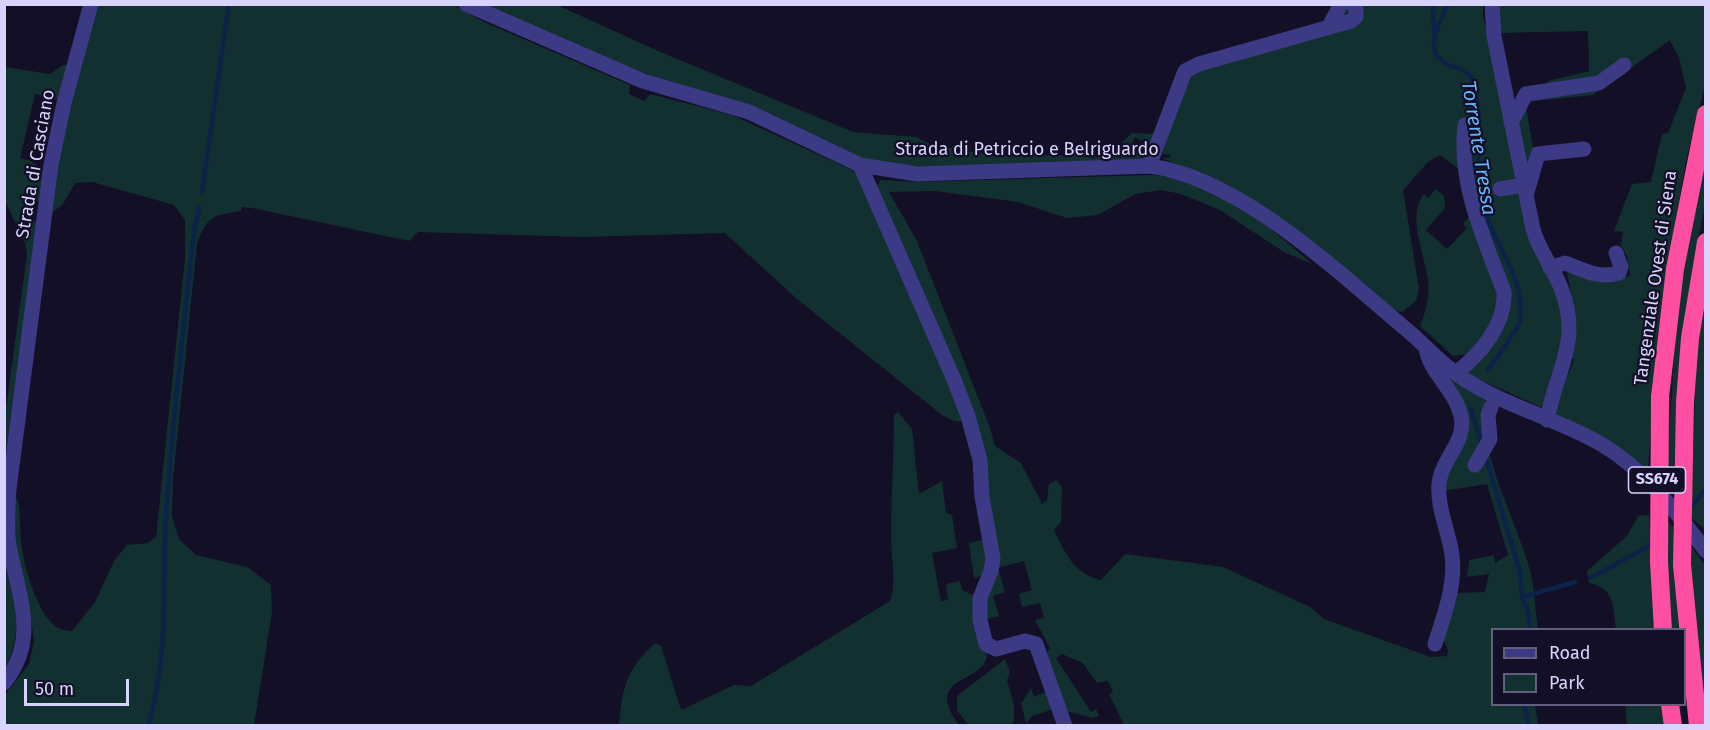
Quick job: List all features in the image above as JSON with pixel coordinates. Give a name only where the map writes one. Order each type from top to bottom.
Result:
[{"type":"highway","name":"Tangenziale Ovest di Siena","points":[[1663,628],[1659,562],[1660,397],[1674,269],[1706,114]]},
{"type":"highway","name":"SS674","points":[[1698,726],[1682,565],[1685,402],[1690,338],[1706,243]]},
{"type":"highway","points":[[1670,706],[1673,726]]},
{"type":"street","name":"Strada di Casciano","points":[[4,683],[18,666],[25,640],[26,623],[8,542],[9,489],[51,165],[64,103],[91,4]]},
{"type":"street","name":"Strada di Petriccio e Belriguardo","points":[[466,4],[643,81],[749,112],[860,165],[917,174],[1149,166],[1171,169],[1205,181],[1268,218],[1456,373],[1494,398],[1602,444],[1622,458],[1671,507],[1705,549]]},
{"type":"street","points":[[1328,28],[1341,4]]},
{"type":"street","points":[[1149,166],[1185,71],[1199,64],[1352,21],[1356,17],[1353,4]]},
{"type":"street","points":[[1492,4],[1494,36],[1525,190],[1539,248],[1565,301],[1569,326],[1569,348],[1547,420]]},
{"type":"street","points":[[1511,123],[1526,94],[1599,83],[1624,65]]},
{"type":"street","points":[[1456,373],[1476,358],[1499,320],[1505,301],[1504,292],[1474,213],[1466,180],[1462,142],[1464,125]]},
{"type":"street","points":[[1525,190],[1538,154],[1584,149]]},
{"type":"street","points":[[860,165],[955,382],[968,416],[980,460],[982,497],[993,558],[991,571],[980,598],[980,620],[986,644],[996,649],[1025,641],[1036,644],[1065,726]]},
{"type":"street","points":[[1500,189],[1525,190]]},
{"type":"street","points":[[1550,268],[1565,262],[1585,272],[1609,276],[1619,273],[1622,267],[1616,253]]},
{"type":"street","points":[[1426,348],[1428,362],[1448,387],[1458,406],[1462,428],[1455,447],[1443,468],[1439,485],[1439,498],[1449,537],[1453,570],[1449,597],[1435,644]]},
{"type":"street","points":[[1480,458],[1491,439],[1488,415],[1491,407]]},
{"type":"green space","points":[[98,5],[454,5],[484,22],[630,85],[629,94],[644,101],[650,94],[732,115],[852,170],[856,173],[965,422],[954,421],[942,415],[797,299],[725,233],[581,237],[418,232],[409,241],[242,207],[241,211],[212,218],[204,228],[197,244],[173,478],[172,516],[179,539],[196,555],[247,567],[271,585],[272,612],[254,725],[5,726],[5,695],[29,664],[34,641],[27,592],[14,543],[15,495],[19,510],[22,550],[32,588],[44,613],[60,629],[72,631],[95,602],[114,561],[127,545],[148,543],[156,537],[185,258],[185,220],[174,205],[92,182],[75,183],[63,204],[52,213],[58,164],[70,103]]},
{"type":"green space","points":[[482,5],[557,5],[656,50],[853,132],[916,137],[932,145],[997,156],[1079,155],[1093,158],[1109,155],[1132,133],[1156,134],[1151,146],[1135,137],[1130,148],[1144,154],[1144,159],[1087,165],[915,166],[885,164],[856,156],[736,101],[644,73]]},
{"type":"green space","points":[[1333,5],[1483,5],[1483,16],[1497,75],[1518,191],[1560,307],[1564,331],[1547,403],[1541,407],[1467,374],[1493,346],[1503,330],[1508,312],[1461,171],[1440,155],[1428,162],[1403,190],[1419,288],[1416,301],[1402,312],[1393,310],[1201,174],[1161,158],[1170,158],[1170,155],[1162,154],[1187,75],[1329,31]]},
{"type":"green space","points":[[1499,5],[1705,5],[1705,85],[1686,161],[1658,332],[1648,470],[1605,439],[1556,415],[1553,410],[1574,360],[1571,357],[1572,298],[1567,272],[1571,270],[1599,281],[1630,276],[1627,256],[1621,246],[1623,232],[1614,231],[1632,184],[1651,182],[1662,134],[1668,133],[1686,88],[1679,58],[1670,40],[1593,95],[1525,102],[1533,147],[1547,148],[1535,152],[1526,177],[1517,123],[1524,103],[1515,103],[1521,93],[1548,87],[1548,81],[1589,71],[1588,31],[1500,33]]},
{"type":"green space","points":[[63,65],[67,65],[58,99],[35,94],[20,158],[31,161],[47,172],[42,201],[25,199],[22,219],[39,222],[5,457],[5,415],[27,254],[25,243],[5,201],[5,67],[50,74]]},
{"type":"green space","points":[[1705,154],[1705,204],[1692,270],[1676,429],[1673,495],[1666,486],[1676,325],[1683,268]]},
{"type":"green space","points":[[1150,175],[1173,178],[1195,184],[1237,206],[1277,234],[1312,264],[1284,252],[1220,210],[1181,194],[1162,190],[1135,194],[1098,215],[1067,218],[1018,202],[935,191],[889,192],[917,241],[995,446],[1021,463],[1042,504],[1047,500],[1049,484],[1056,480],[1062,487],[1061,522],[1054,530],[1072,562],[1092,577],[1101,580],[1125,554],[1223,567],[1310,607],[1324,619],[1431,657],[1447,656],[1448,650],[1441,635],[1457,593],[1485,592],[1489,574],[1467,577],[1469,560],[1494,555],[1495,563],[1508,555],[1487,484],[1443,491],[1445,477],[1467,426],[1433,366],[1486,400],[1485,422],[1493,466],[1531,574],[1538,628],[1491,628],[1491,706],[1535,706],[1538,725],[1124,725],[1109,694],[1113,692],[1108,681],[1097,683],[1083,663],[1062,654],[1056,658],[1091,712],[1096,709],[1099,716],[1093,718],[1066,711],[1047,653],[1050,648],[1035,620],[1044,618],[1040,603],[1022,607],[1019,594],[1032,590],[1024,561],[998,568],[1005,592],[993,596],[999,616],[988,619],[985,608],[988,478],[876,187],[881,180],[915,182]]},
{"type":"green space","points":[[1436,189],[1444,196],[1445,208],[1426,230],[1447,249],[1467,228],[1463,224],[1471,214],[1499,286],[1496,319],[1468,354],[1453,356],[1420,326],[1427,303],[1428,286],[1418,235],[1417,213],[1424,194],[1428,198]]},
{"type":"green space","points":[[1705,289],[1705,529],[1691,518],[1696,359]]},
{"type":"green space","points":[[898,412],[912,429],[919,494],[942,481],[946,513],[952,515],[957,548],[932,553],[941,601],[948,600],[946,584],[960,581],[962,590],[976,597],[986,636],[988,652],[982,666],[950,689],[947,697],[950,709],[959,725],[619,726],[627,680],[638,662],[655,643],[661,646],[681,710],[734,685],[751,686],[890,601],[893,578],[891,537],[894,415]]},
{"type":"green space","points":[[1649,515],[1655,628],[1616,628],[1613,606],[1608,594],[1604,589],[1589,583],[1587,571],[1627,536],[1638,516]]},
{"type":"green space","points":[[1665,518],[1673,527],[1679,628],[1671,628]]},
{"type":"green space","points":[[987,539],[990,557],[981,576],[974,578],[969,543]]},
{"type":"green space","points":[[1690,545],[1705,565],[1705,722],[1692,597]]},
{"type":"green space","points":[[4,561],[14,605],[16,629],[4,672]]},
{"type":"green space","points":[[1005,659],[1010,672],[1007,680],[1014,705],[1014,722],[1010,725],[968,725],[957,710],[957,696]]},
{"type":"green space","points":[[1031,688],[1034,697],[1048,691],[1054,709],[1032,716],[1026,723],[1021,704]]},
{"type":"green space","points":[[1625,706],[1663,706],[1666,725],[1627,725]]},
{"type":"waterway","points":[[202,193],[229,4]]},
{"type":"waterway","points":[[1433,4],[1434,32]]},
{"type":"waterway","name":"Torrente Tressa","points":[[1448,4],[1436,32],[1434,49],[1437,56],[1444,62],[1465,71],[1472,79],[1478,111],[1480,194],[1489,224],[1509,264],[1519,292],[1521,306],[1519,325],[1488,370]]},
{"type":"waterway","points":[[148,726],[155,700],[162,648],[166,517],[194,231],[199,208]]},
{"type":"waterway","name":"Torrente Tressa","points":[[1471,409],[1482,446]]},
{"type":"waterway","name":"Torrente Tressa","points":[[1485,454],[1520,572],[1522,597],[1528,611],[1530,628]]},
{"type":"waterway","points":[[1688,510],[1706,489]]},
{"type":"waterway","points":[[1590,578],[1644,549],[1655,539]]},
{"type":"waterway","points":[[1522,597],[1575,582]]},
{"type":"waterway","name":"Torrente Tressa","points":[[1524,706],[1529,726]]}]
